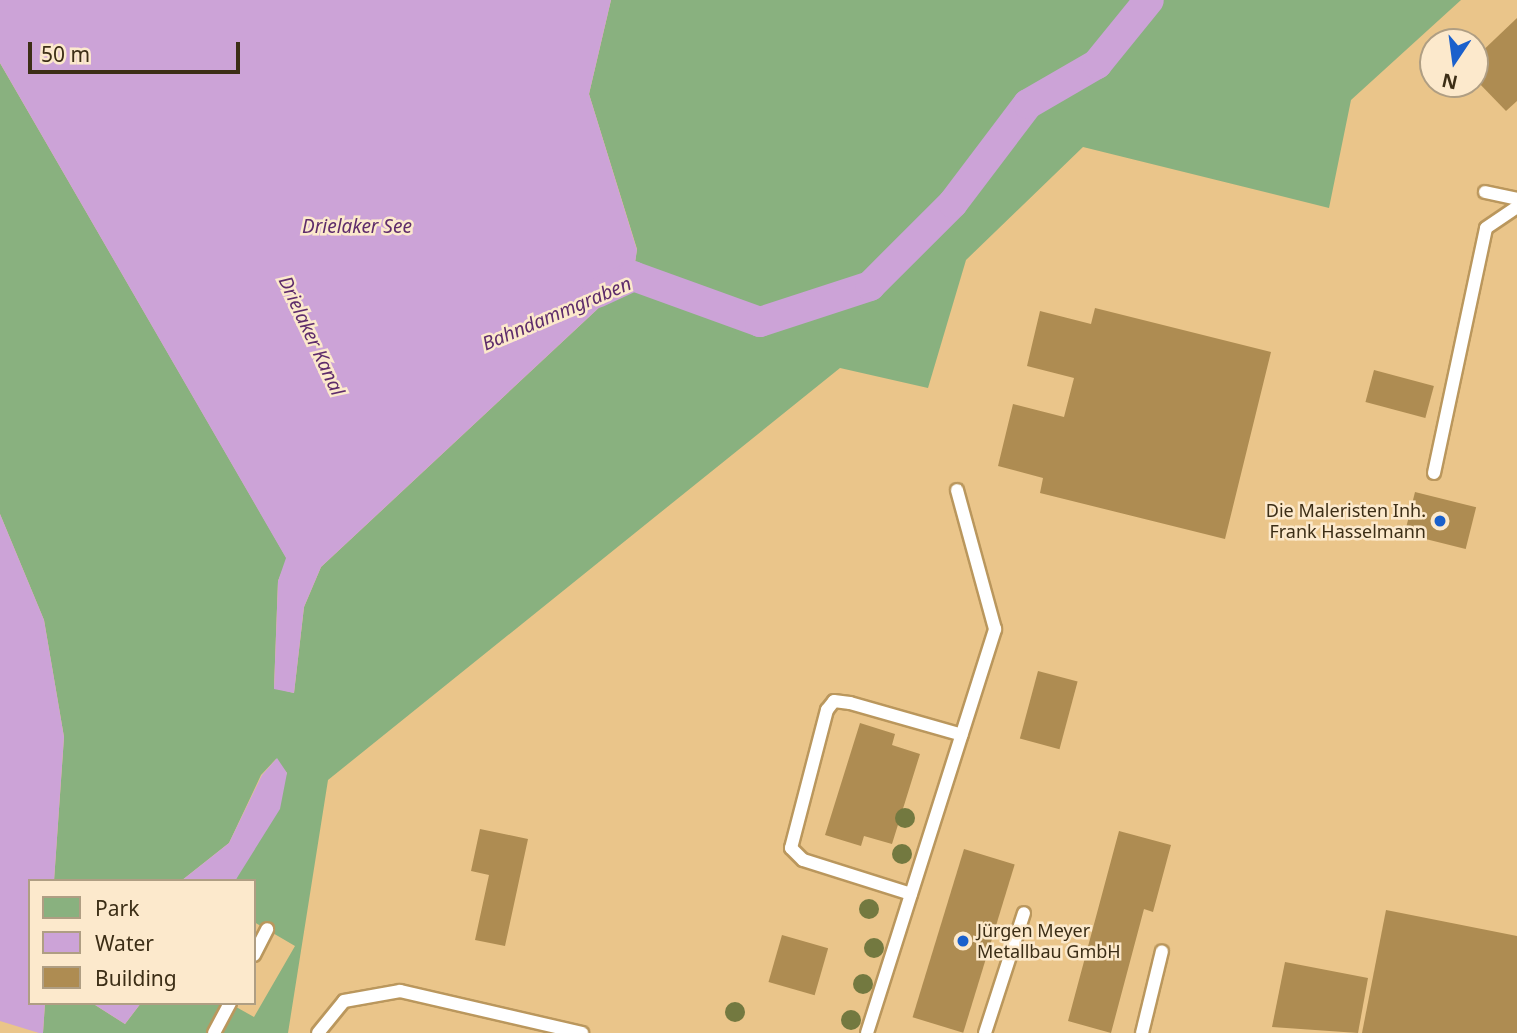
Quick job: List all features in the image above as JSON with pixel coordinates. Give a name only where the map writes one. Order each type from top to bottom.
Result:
[{"type":"lane","points":[[1485,192],[1517,199]]},
{"type":"lane","points":[[1434,473],[1486,228],[1517,207]]},
{"type":"lane","points":[[867,1033],[995,629],[957,490]]},
{"type":"lane","points":[[911,894],[803,860],[791,848],[827,709],[834,701],[850,703],[962,735]]},
{"type":"lane","points":[[985,1033],[1024,913]]},
{"type":"lane","points":[[256,952],[267,929]]},
{"type":"lane","points":[[1142,1033],[1162,951]]},
{"type":"lane","points":[[317,1033],[344,1001],[400,991],[582,1033]]},
{"type":"lane","points":[[214,1033],[229,1005]]},
{"type":"green space","points":[[611,0],[1461,0],[1430,28],[1419,28],[1419,38],[1351,100],[1329,208],[1083,147],[966,260],[928,388],[840,368],[328,780],[288,1033],[43,1033],[45,1005],[95,1005],[125,1024],[139,1005],[233,1005],[254,1017],[295,946],[256,923],[256,879],[236,879],[287,773],[276,759],[261,775],[229,843],[184,879],[54,879],[64,737],[44,620],[0,514],[0,63],[287,559],[278,581],[274,688],[294,693],[304,607],[321,567],[633,276],[637,249],[589,94]]},
{"type":"water","name":"Drielaker See","points":[[0,0],[611,0],[589,94],[637,250],[633,276],[321,567],[304,607],[294,693],[274,689],[278,581],[286,558],[0,63]]},
{"type":"water","points":[[0,514],[44,620],[64,737],[54,879],[28,879],[28,1005],[45,1005],[43,1033],[0,1033]]},
{"type":"water","points":[[277,758],[287,773],[280,809],[236,879],[184,879],[229,843],[262,775]]},
{"type":"water","points":[[95,1005],[139,1005],[125,1024]]},
{"type":"pier","points":[[0,1021],[39,1033],[0,1033]]},
{"type":"building","points":[[1517,18],[1517,101],[1506,111],[1489,93],[1489,45]]},
{"type":"building","points":[[1095,308],[1271,352],[1225,539],[1040,493],[1043,478],[998,466],[1013,404],[1064,417],[1074,378],[1027,366],[1040,311],[1091,324]]},
{"type":"building","points":[[1374,370],[1434,386],[1425,418],[1365,402]]},
{"type":"building","name":"Die Maleristen Inh. Frank Hasselmann","points":[[1415,492],[1476,507],[1466,549],[1405,534]]},
{"type":"building","points":[[1038,671],[1078,682],[1059,749],[1020,739]]},
{"type":"building","points":[[860,723],[895,734],[892,745],[920,754],[892,844],[864,836],[861,846],[825,835]]},
{"type":"building","points":[[480,829],[528,839],[505,946],[475,940],[489,875],[471,871]]},
{"type":"building","points":[[1119,831],[1171,845],[1153,912],[1144,909],[1111,1033],[1068,1021]]},
{"type":"building","name":"Jürgen Meyer Metallbau GmbH","points":[[964,849],[1015,864],[963,1033],[913,1017]]},
{"type":"building","points":[[1386,910],[1517,936],[1517,1033],[1362,1033]]},
{"type":"building","points":[[782,935],[828,948],[815,995],[768,982]]},
{"type":"building","points":[[1285,962],[1368,978],[1358,1033],[1272,1027]]},
{"type":"waterway","name":"Bahndammgraben","points":[[597,293],[633,276],[760,322],[870,286],[953,203],[1028,104],[1097,64],[1149,0]]},
{"type":"place","name":"Die Maleristen Inh. Frank Hasselmann","points":[[1440,521]]},
{"type":"place","name":"Jürgen Meyer Metallbau GmbH","points":[[963,941]]},
{"type":"water label","name":"Drielaker Kanal","points":[[311,336]]}]
